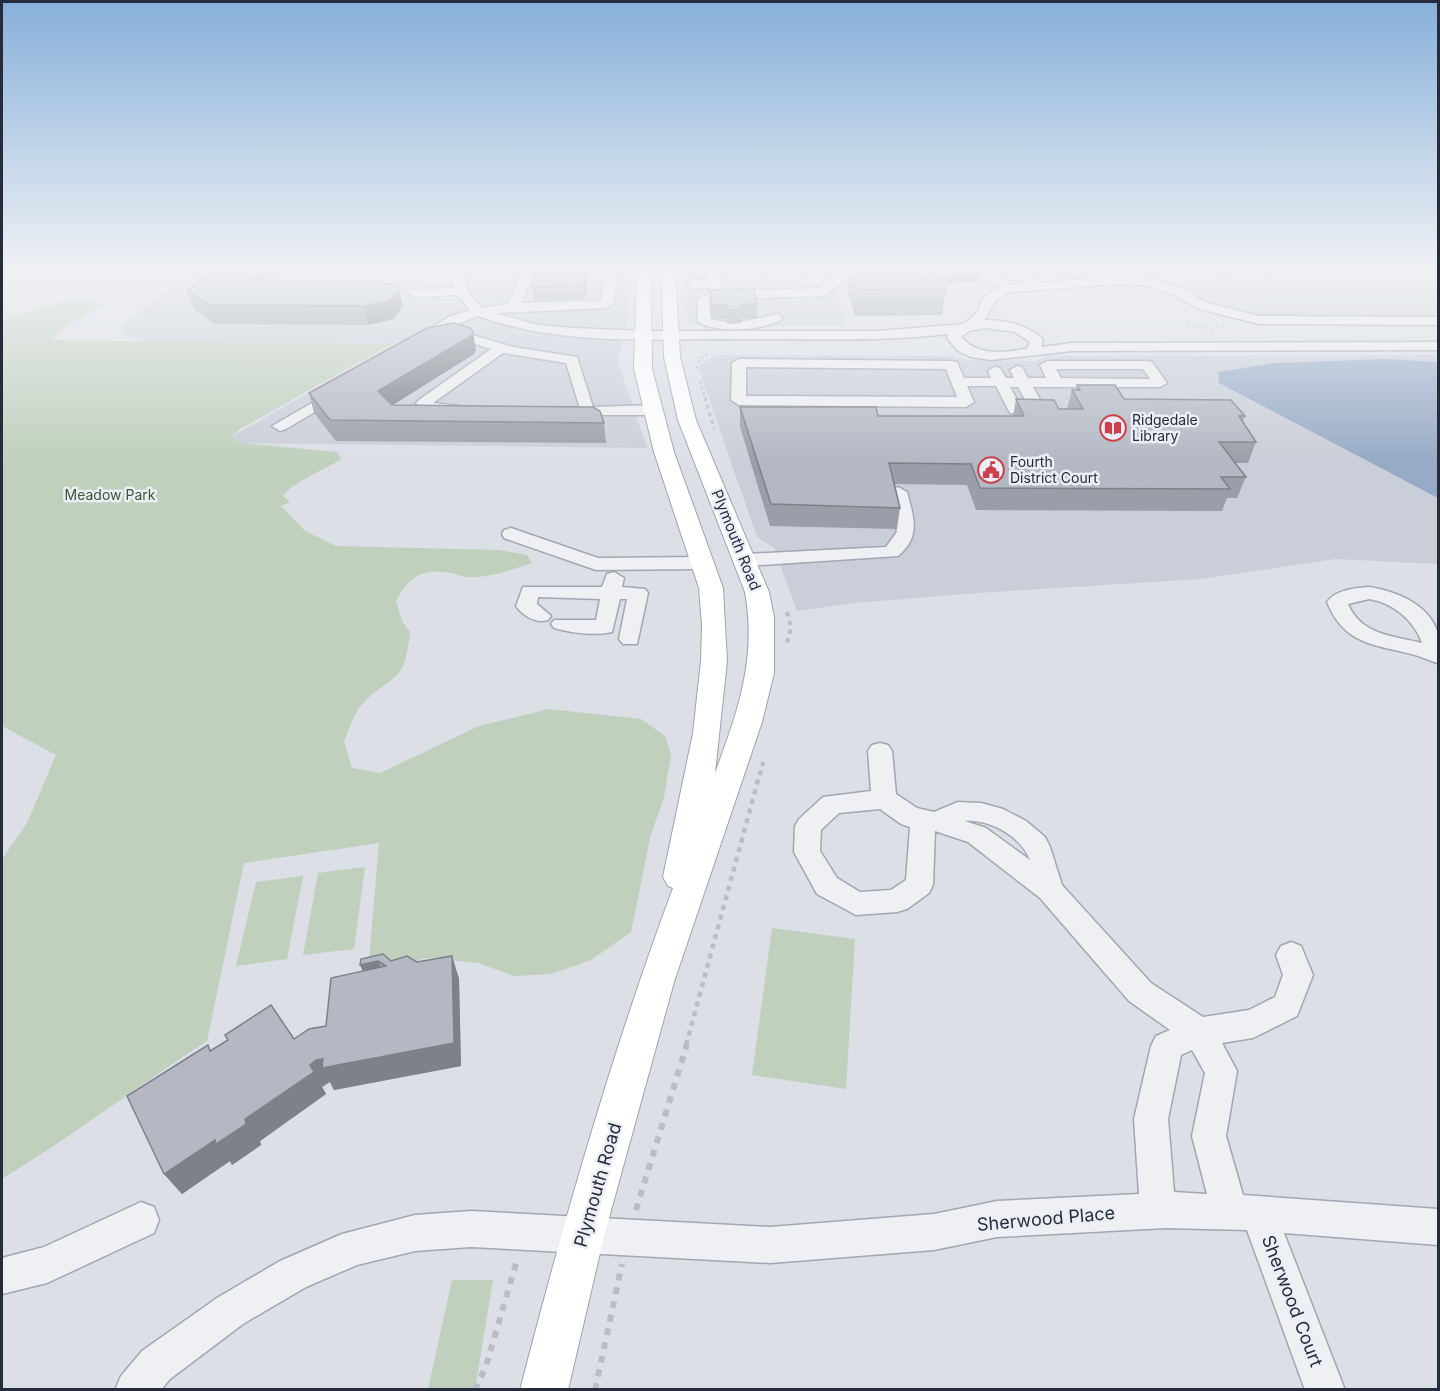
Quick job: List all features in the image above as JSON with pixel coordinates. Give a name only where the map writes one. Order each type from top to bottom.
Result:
[{"type":"main road","name":"Plymouth Road","points":[[642,333],[643,368],[652,410],[711,588],[714,613],[714,683],[710,732],[656,982]]},
{"type":"main road","name":"Plymouth Road","points":[[544,1389],[582,1236],[656,982],[748,722],[761,673],[762,617],[757,592],[746,560],[687,420],[670,333]]},
{"type":"main road","points":[[701,563],[746,560]]},
{"type":"street","points":[[422,343],[439,333]]},
{"type":"street","points":[[449,333],[501,348],[572,360],[587,412]]},
{"type":"street","points":[[512,333],[571,341],[912,333]]},
{"type":"street","points":[[955,333],[954,338],[962,348]]},
{"type":"street","points":[[1027,333],[1037,341],[1034,351]]},
{"type":"street","points":[[1036,333],[1071,336],[1438,337]]},
{"type":"street","points":[[670,339],[698,346],[854,348],[918,343],[962,348],[981,355],[1014,357],[1034,351],[1147,346],[1438,346]]},
{"type":"street","points":[[472,409],[430,408],[424,403],[501,348]]},
{"type":"street","points":[[981,355],[1002,382],[1015,410],[1038,410],[1011,359],[1014,357]]},
{"type":"street","points":[[739,400],[966,402],[952,365],[739,363],[739,400],[741,407],[752,416]]},
{"type":"street","points":[[1056,383],[1047,365],[1147,365],[1172,399]]},
{"type":"street","points":[[838,381],[845,419]]},
{"type":"street","points":[[958,382],[1160,383]]},
{"type":"street","points":[[1117,383],[1129,399]]},
{"type":"street","points":[[280,426],[351,385]]},
{"type":"street","points":[[566,412],[652,410]]},
{"type":"street","points":[[746,560],[891,552],[903,544],[908,530],[898,492]]},
{"type":"street","points":[[511,534],[596,564],[701,563]]},
{"type":"street","points":[[561,624],[605,627],[617,565]]},
{"type":"street","points":[[541,616],[526,606],[530,591],[638,593],[630,639]]},
{"type":"street","points":[[880,751],[881,781],[885,799]]},
{"type":"street","points":[[930,820],[918,885],[897,902],[856,904],[827,886],[807,852],[808,826],[832,804],[885,799],[910,817],[930,820],[976,835],[1050,890],[1140,992],[1199,1032]]},
{"type":"street","points":[[1158,1211],[1151,1119],[1167,1046],[1199,1032],[1253,1024],[1286,1006],[1298,975],[1291,955]]},
{"type":"street","name":"Sherwood Court","points":[[1199,1032],[1221,1071],[1209,1136],[1325,1389]]},
{"type":"street","name":"Sherwood Place","points":[[135,1389],[156,1365],[230,1311],[293,1274],[355,1247],[414,1233],[471,1229],[770,1245],[934,1232],[997,1219],[1158,1211],[1244,1213],[1438,1227]]},
{"type":"street","points":[[2,1276],[47,1265],[141,1221]]},
{"type":"path","points":[[474,1389],[486,1366],[526,1231]]},
{"type":"path","points":[[595,1389],[628,1238]]},
{"type":"shaded area","points":[[123,333],[624,333],[618,362],[647,448],[242,443],[231,437],[394,344],[147,341],[126,336]]},
{"type":"shaded area","points":[[714,355],[953,356],[965,360],[1036,361],[1048,356],[1438,355],[1438,564],[1336,559],[1201,579],[978,593],[855,603],[797,611],[774,548],[757,537],[698,367]]},
{"type":"green space","name":"Meadow Park","points":[[2,333],[59,333],[52,340],[392,344],[240,429],[231,437],[242,443],[337,452],[341,459],[287,491],[283,496],[290,502],[281,506],[305,531],[336,546],[499,550],[527,555],[532,563],[500,573],[476,577],[447,572],[421,574],[405,587],[396,601],[402,621],[410,632],[405,661],[397,675],[363,703],[354,716],[344,741],[352,768],[380,773],[479,726],[549,709],[641,719],[665,736],[671,755],[664,797],[650,838],[631,932],[591,960],[551,974],[514,976],[478,963],[427,958],[368,971],[379,843],[244,863],[207,1041],[2,1179],[2,859],[27,823],[56,755],[2,726]]},
{"type":"green space","points":[[365,867],[354,949],[303,955],[318,873]]},
{"type":"green space","points":[[303,876],[287,959],[236,966],[256,882]]},
{"type":"green space","points":[[772,928],[855,939],[846,1089],[752,1075]]},
{"type":"green space","points":[[452,1280],[493,1280],[475,1389],[428,1389]]},
{"type":"water","points":[[1386,359],[1438,362],[1438,498],[1219,383],[1218,372],[1275,363]]},
{"type":"building","points":[[418,333],[473,333],[471,336],[378,391],[392,405],[593,407],[600,411],[604,423],[330,420],[309,393]]},
{"type":"building","points":[[1077,385],[1115,385],[1124,399],[1231,400],[1245,416],[1239,416],[1256,442],[1219,442],[1246,477],[1221,477],[1230,489],[980,488],[971,464],[889,463],[900,508],[771,504],[740,407],[876,407],[878,416],[1024,416],[1016,399],[1054,400],[1059,409],[1083,409],[1072,390],[1080,390]]},
{"type":"building","points":[[383,954],[391,961],[407,956],[417,962],[452,956],[454,1043],[322,1068],[323,1059],[316,1060],[310,1065],[314,1072],[245,1119],[246,1124],[216,1144],[215,1140],[164,1174],[127,1096],[208,1045],[210,1051],[228,1040],[225,1035],[271,1005],[294,1039],[309,1029],[326,1026],[331,978],[386,966],[378,961],[360,965],[361,959]]},
{"type":"place","name":"Ridgedale Library","points":[[1113,428]]},
{"type":"place","name":"Fourth District Court","points":[[991,470]]}]
